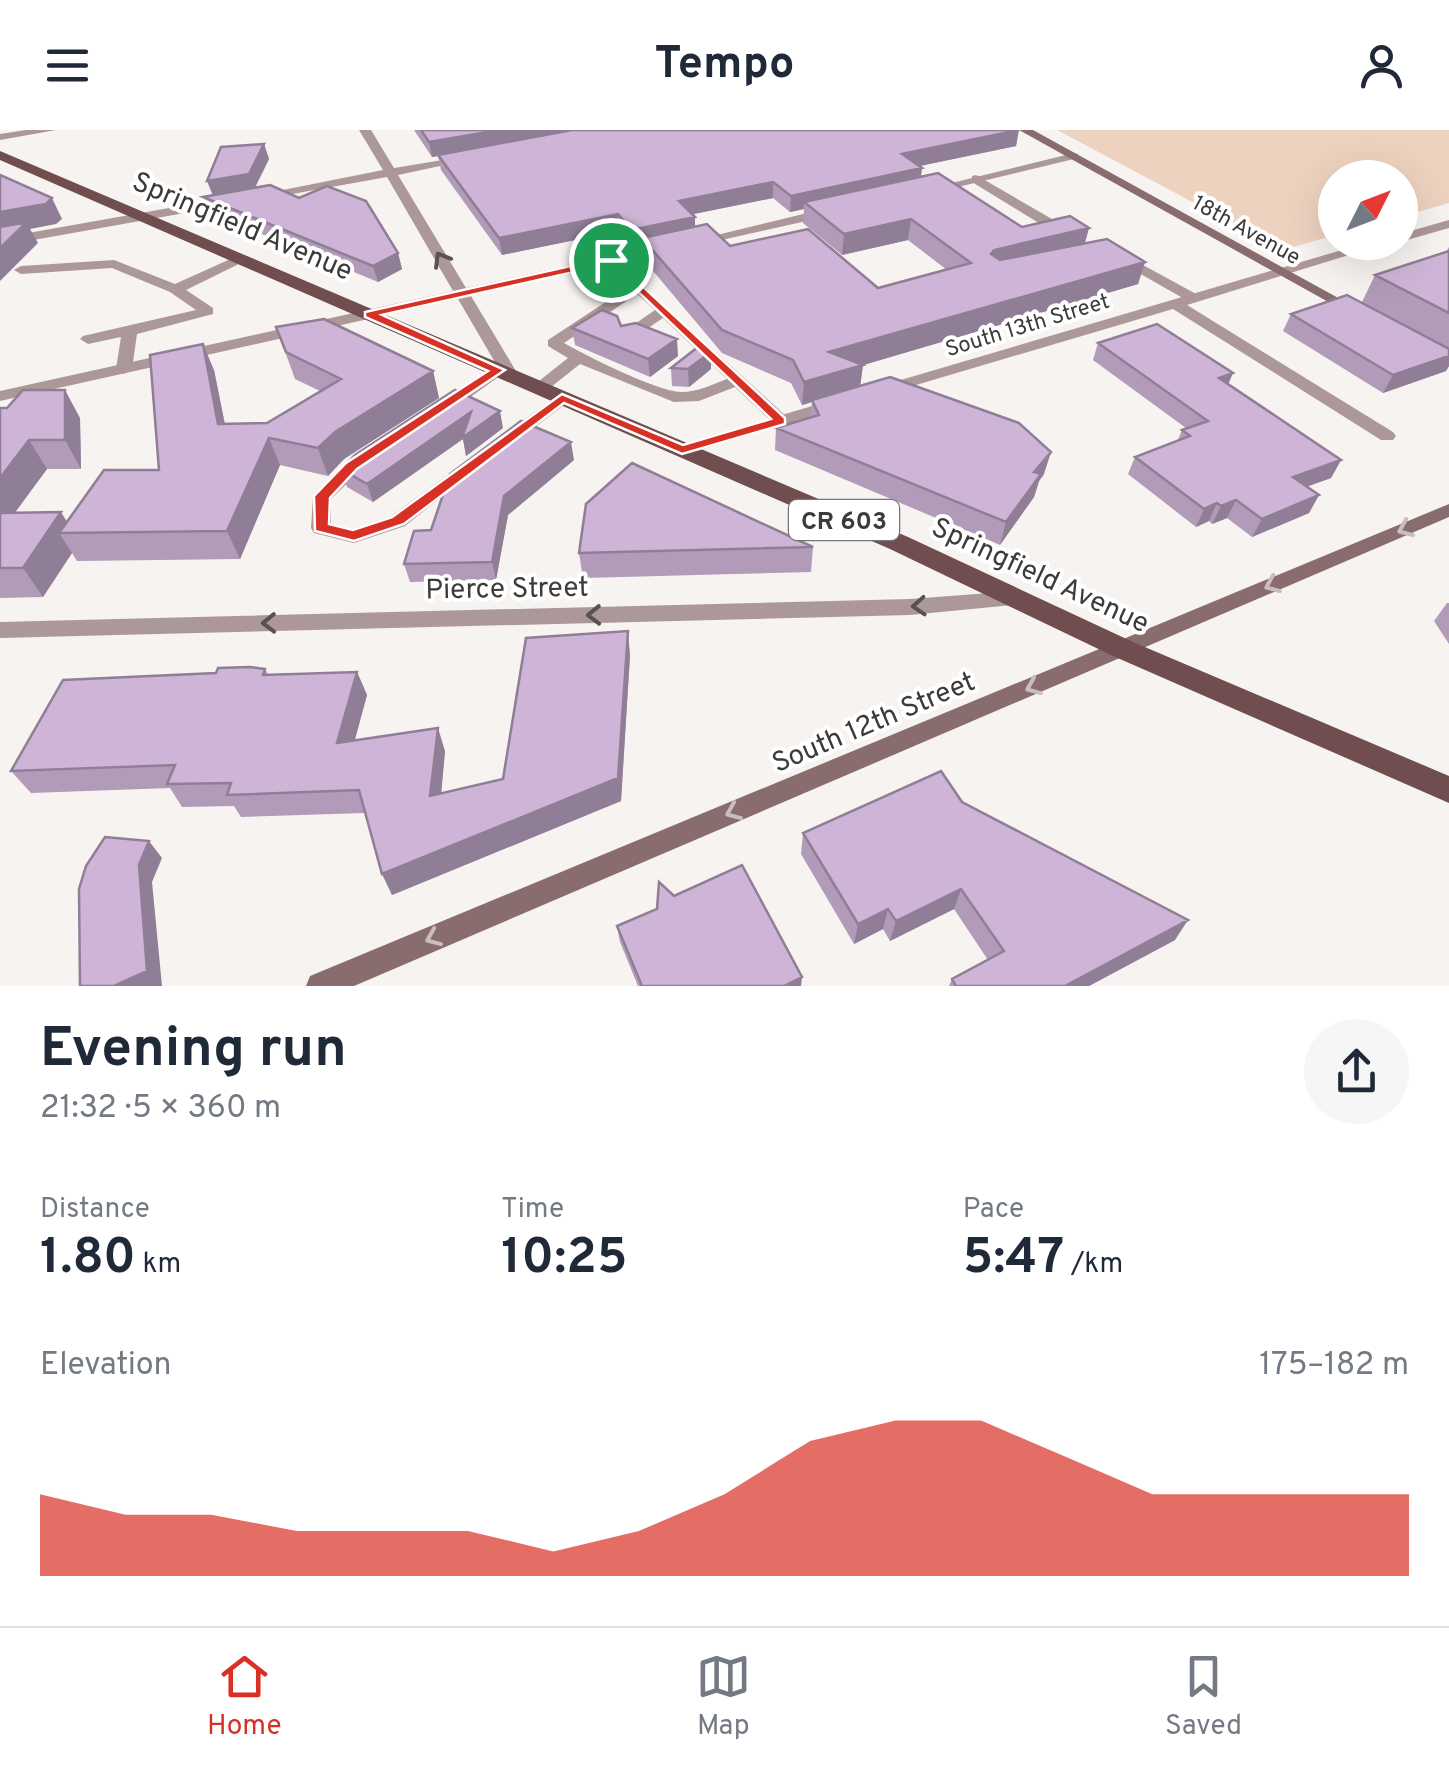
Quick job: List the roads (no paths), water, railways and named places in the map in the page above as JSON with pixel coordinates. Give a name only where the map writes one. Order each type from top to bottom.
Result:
[{"type":"main road","name":"18th Avenue","points":[[1025,130],[1366,317]]},
{"type":"main road","name":"Springfield Avenue","points":[[0,155],[899,543],[1122,649],[1449,790]]},
{"type":"main road","name":"South 12th Street","points":[[320,986],[1449,510]]},
{"type":"street","points":[[0,138],[50,130]]},
{"type":"street","points":[[365,130],[504,373],[418,424]]},
{"type":"street","points":[[0,242],[481,156]]},
{"type":"street","points":[[918,192],[1074,156]]},
{"type":"street","points":[[976,180],[1047,222]]},
{"type":"street","points":[[0,396],[841,209]]},
{"type":"street","points":[[1418,233],[1449,224]]},
{"type":"street","points":[[1102,252],[1131,262],[1193,298]]},
{"type":"street","points":[[175,289],[242,259]]},
{"type":"street","points":[[611,260],[663,311],[688,360],[736,380],[780,421]]},
{"type":"street","name":"South 13th Street","points":[[874,393],[1324,260]]},
{"type":"street","points":[[22,270],[114,264],[175,289],[208,311],[88,339]]},
{"type":"street","points":[[638,287],[554,343],[674,397],[699,396],[736,380]]},
{"type":"street","points":[[1175,304],[1387,436]]},
{"type":"street","points":[[628,336],[663,311]]},
{"type":"street","points":[[124,369],[130,331]]},
{"type":"street","points":[[385,445],[352,466],[322,496],[321,528],[354,536],[398,520],[589,359]]},
{"type":"street","points":[[651,388],[688,360]]},
{"type":"street","points":[[682,450],[856,398]]},
{"type":"street","name":"Pierce Street","points":[[0,630],[910,607],[1016,600]]}]
